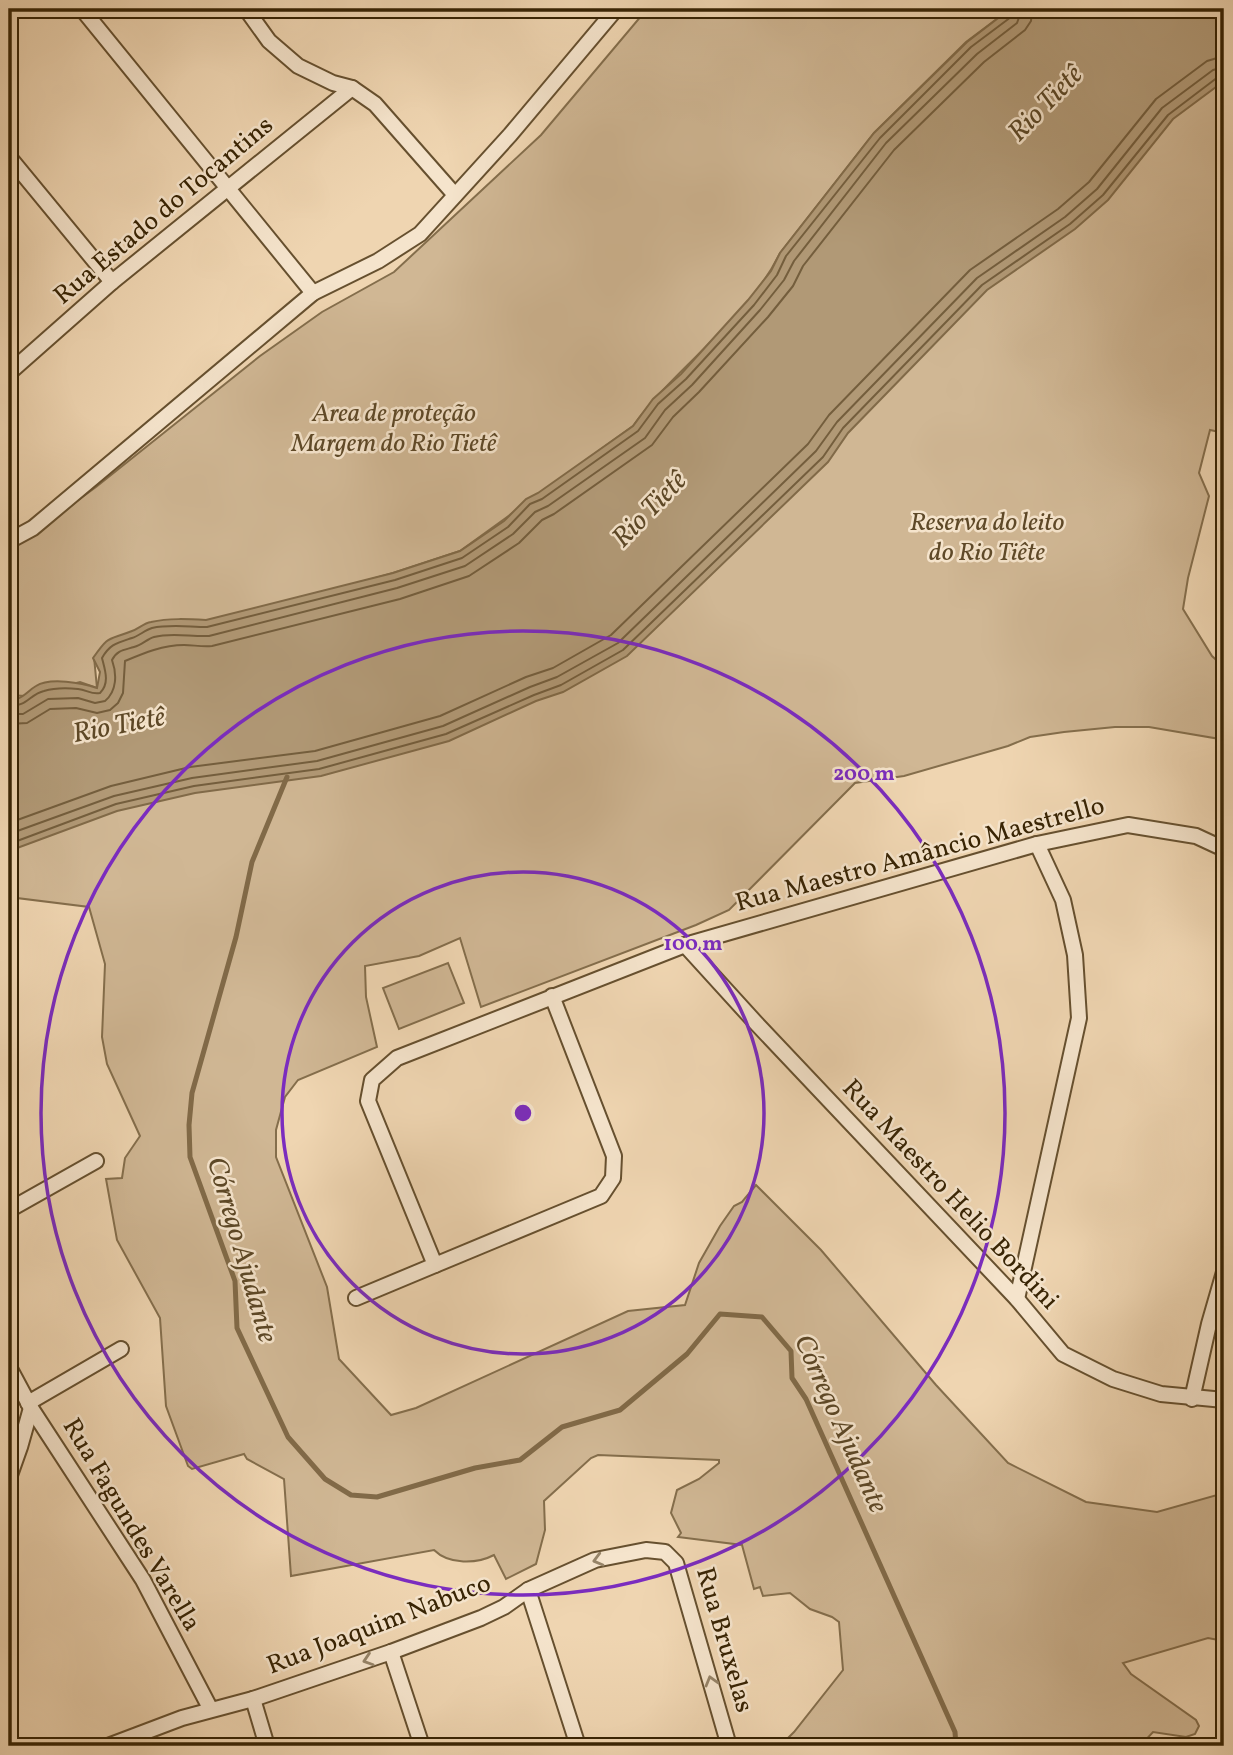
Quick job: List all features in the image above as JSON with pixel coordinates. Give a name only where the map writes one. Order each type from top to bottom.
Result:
[{"type":"street","points":[[82,9],[313,293]]},
{"type":"street","points":[[246,9],[269,41],[298,66],[324,79],[352,88],[375,104],[455,195]]},
{"type":"street","points":[[9,541],[33,528],[313,293],[378,261],[420,233],[509,135],[616,9]]},
{"type":"street","name":"Rua Estado do Tocantins","points":[[9,373],[112,282],[352,88]]},
{"type":"street","points":[[9,157],[112,282]]},
{"type":"street","name":"Rua Maestro Amâncio Maestrello","points":[[435,1265],[368,1101],[372,1080],[397,1058],[685,945],[1037,844],[1128,825],[1196,835],[1224,849]]},
{"type":"street","points":[[1017,1299],[1079,1018],[1075,955],[1063,900],[1037,844]]},
{"type":"street","name":"Rua Maestro Helio Bordini","points":[[685,945],[1017,1299],[1063,1354],[1113,1378],[1161,1394],[1224,1400]]},
{"type":"street","points":[[356,1298],[601,1196],[613,1178],[614,1156],[552,996]]},
{"type":"street","points":[[9,1210],[96,1161]]},
{"type":"street","points":[[1192,1399],[1224,1272]]},
{"type":"street","points":[[9,1478],[20,1447],[29,1406],[121,1349]]},
{"type":"street","name":"Rua Fagundes Varella","points":[[9,1367],[29,1406],[143,1580],[210,1708]]},
{"type":"street","name":"Rua Joaquim Nabuco","points":[[108,1746],[210,1708],[253,1699],[391,1653],[481,1618],[504,1607],[528,1590],[595,1560],[646,1550],[665,1552]]},
{"type":"street","name":"Rua Bruxelas","points":[[665,1552],[676,1563],[683,1580],[729,1746]]},
{"type":"street","points":[[528,1590],[578,1746]]},
{"type":"street","points":[[391,1653],[422,1746]]},
{"type":"street","points":[[253,1699],[267,1746]]},
{"type":"green space","name":"Area de proteção Margem do Rio Tietê","points":[[647,9],[1010,9],[966,42],[874,133],[780,253],[766,277],[731,322],[670,383],[633,426],[460,551],[393,573],[94,657],[97,688],[80,682],[25,696],[9,695],[9,535],[51,520],[260,356],[322,312],[394,272],[541,135]]},
{"type":"green space","name":"Reserva do leito do Rio Tiête","points":[[1224,44],[1224,433],[1210,430],[1199,473],[1209,496],[1183,609],[1212,656],[1224,667],[1224,726],[1220,739],[1149,727],[1064,732],[1030,737],[904,776],[855,783],[729,910],[481,1007],[460,938],[419,956],[365,966],[366,997],[377,1047],[298,1080],[285,1097],[276,1130],[276,1157],[327,1287],[339,1359],[391,1415],[416,1408],[628,1311],[685,1305],[699,1263],[720,1226],[734,1206],[742,1202],[756,1185],[821,1250],[936,1385],[1008,1463],[1086,1502],[1157,1512],[1224,1493],[1224,1641],[1208,1638],[1123,1663],[1131,1674],[1196,1720],[1199,1726],[1195,1734],[1186,1737],[1153,1732],[1140,1746],[780,1746],[843,1670],[839,1622],[810,1609],[790,1593],[763,1596],[760,1587],[754,1589],[742,1545],[678,1537],[681,1533],[671,1513],[677,1490],[699,1479],[719,1463],[719,1460],[598,1455],[591,1458],[544,1501],[545,1530],[536,1564],[506,1579],[494,1555],[463,1562],[447,1558],[434,1550],[291,1576],[284,1479],[247,1459],[244,1454],[192,1469],[188,1466],[166,1406],[160,1318],[117,1240],[106,1179],[122,1178],[125,1158],[140,1136],[107,1064],[102,1037],[105,964],[89,907],[9,897],[9,806],[113,788]]},
{"type":"green space","points":[[448,963],[464,1003],[399,1029],[383,988]]},
{"type":"water","name":"Rio Tietê","points":[[1010,9],[1224,9],[1224,81],[1173,119],[1108,200],[1075,229],[987,290],[848,433],[828,462],[627,656],[563,692],[536,701],[449,741],[321,776],[195,793],[117,811],[9,851],[9,698],[17,699],[42,683],[57,681],[97,688],[100,672],[93,658],[99,650],[110,639],[148,623],[172,619],[206,620],[393,573],[460,551],[504,521],[526,499],[633,426],[653,399],[681,374],[748,300],[771,271],[780,253],[874,133],[967,42]]},
{"type":"waterway","name":"Córrego Ajudante","points":[[287,777],[252,862],[236,937],[192,1093],[189,1125],[190,1157],[235,1281],[237,1328],[288,1437],[325,1479],[351,1495],[377,1497],[475,1468],[520,1460],[562,1427],[620,1410],[687,1354],[720,1314],[762,1317],[791,1351],[792,1378],[806,1399],[955,1732],[956,1746]]}]
